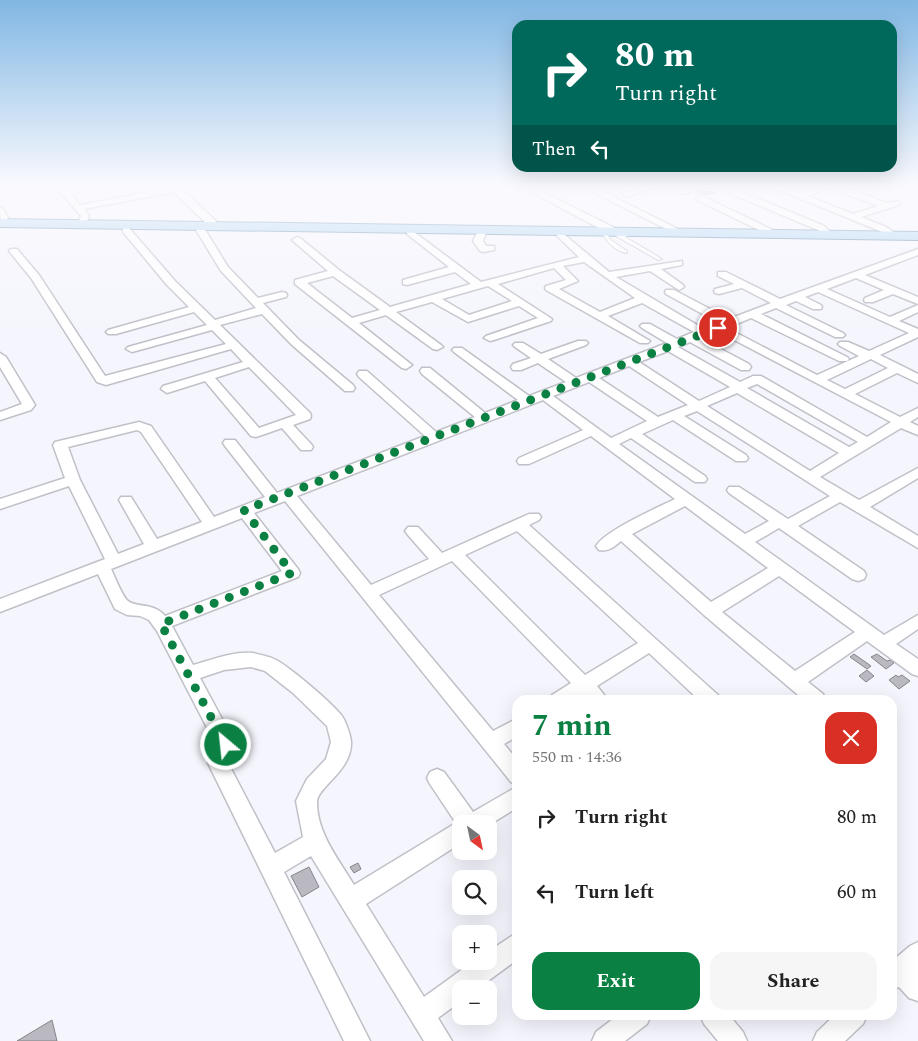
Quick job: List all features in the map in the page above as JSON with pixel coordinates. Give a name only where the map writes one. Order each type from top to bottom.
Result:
[{"type":"main road","points":[[548,235],[918,238]]},
{"type":"main road","points":[[578,235],[637,235]]},
{"type":"main road","points":[[806,235],[918,238]]},
{"type":"street","points":[[130,235],[172,283],[304,416],[256,433],[208,376]]},
{"type":"street","points":[[210,235],[224,269],[295,342],[349,388]]},
{"type":"street","points":[[413,235],[456,268],[547,318],[490,338]]},
{"type":"street","points":[[480,235],[478,241],[483,249],[491,248]]},
{"type":"street","points":[[561,235],[575,251],[608,275],[745,368]]},
{"type":"street","points":[[297,240],[335,272],[437,347]]},
{"type":"street","points":[[14,251],[35,277],[101,379],[106,381],[233,344]]},
{"type":"street","points":[[0,606],[723,325],[918,252]]},
{"type":"street","points":[[350,322],[556,265],[587,259]]},
{"type":"street","points":[[608,275],[679,264]]},
{"type":"street","points":[[556,265],[573,281],[550,288],[644,342]]},
{"type":"street","points":[[407,282],[456,268]]},
{"type":"street","points":[[653,268],[675,290],[723,325],[816,380],[918,431]]},
{"type":"street","points":[[335,272],[299,282],[406,366]]},
{"type":"street","points":[[722,274],[870,356],[918,379]]},
{"type":"street","points":[[857,275],[918,301]]},
{"type":"street","points":[[719,291],[742,285]]},
{"type":"street","points":[[816,380],[915,338],[918,333],[819,289]]},
{"type":"street","points":[[869,300],[893,290]]},
{"type":"street","points":[[132,349],[214,325],[282,295]]},
{"type":"street","points":[[796,297],[816,307]]},
{"type":"street","points":[[434,298],[468,319],[520,302]]},
{"type":"street","points":[[598,316],[643,300]]},
{"type":"street","points":[[112,332],[197,308]]},
{"type":"street","points":[[889,321],[918,308]]},
{"type":"street","points":[[752,314],[843,359]]},
{"type":"street","points":[[646,326],[739,387],[849,453]]},
{"type":"street","points":[[517,367],[579,344],[562,335]]},
{"type":"street","points":[[699,335],[728,348]]},
{"type":"street","points":[[519,345],[576,383]]},
{"type":"street","points":[[458,350],[528,401]]},
{"type":"street","points":[[0,357],[29,405],[0,416]]},
{"type":"street","points":[[631,362],[809,477],[918,543]]},
{"type":"street","points":[[167,389],[251,363]]},
{"type":"street","points":[[845,394],[898,368]]},
{"type":"street","points":[[426,371],[484,418]]},
{"type":"street","points":[[363,374],[434,437]]},
{"type":"street","points":[[590,378],[657,422]]},
{"type":"street","points":[[610,443],[757,379],[867,442]]},
{"type":"street","points":[[544,395],[918,669]]},
{"type":"street","points":[[809,477],[918,412]]},
{"type":"street","points":[[674,416],[741,458]]},
{"type":"street","points":[[284,423],[306,447]]},
{"type":"street","points":[[211,524],[146,429],[140,426],[60,444],[72,480],[108,564],[121,605],[133,611],[142,610],[155,616],[161,624],[226,745],[218,763],[357,1041]]},
{"type":"street","points":[[524,462],[593,430]]},
{"type":"street","points":[[632,433],[700,479]]},
{"type":"street","points":[[230,443],[368,593],[512,769]]},
{"type":"street","points":[[859,507],[918,472]]},
{"type":"street","points":[[0,504],[72,480]]},
{"type":"street","points":[[734,490],[858,575]]},
{"type":"street","points":[[744,541],[784,524],[840,496]]},
{"type":"street","points":[[604,546],[622,533],[686,499]]},
{"type":"street","points":[[126,500],[153,546]]},
{"type":"street","points":[[161,624],[292,573],[244,510]]},
{"type":"street","points":[[368,593],[527,521],[650,644],[706,695]]},
{"type":"street","points":[[413,531],[446,557],[594,695]]},
{"type":"street","points":[[622,533],[710,611],[811,695]]},
{"type":"street","points":[[710,611],[780,568]]},
{"type":"street","points":[[884,644],[918,620]]},
{"type":"street","points":[[795,681],[868,632]]},
{"type":"street","points":[[567,695],[650,644]]},
{"type":"street","points":[[188,674],[224,663],[251,660],[271,665],[300,688],[335,722],[341,742],[335,764],[314,785],[306,801],[315,842],[421,1015],[439,1041]]},
{"type":"street","points":[[490,742],[512,729]]},
{"type":"street","points":[[437,778],[464,815]]},
{"type":"street","points":[[486,815],[512,799]]},
{"type":"street","points":[[350,900],[452,837]]},
{"type":"street","points":[[270,868],[315,842]]},
{"type":"street","points":[[421,1015],[512,948]]},
{"type":"street","points":[[897,974],[918,954]]},
{"type":"street","points":[[897,976],[918,989]]},
{"type":"street","points":[[605,1041],[632,1020]]},
{"type":"street","points":[[717,1020],[734,1041]]},
{"type":"street","points":[[826,1041],[849,1020]]},
{"type":"lane","points":[[621,236],[625,252]]},
{"type":"lane","points":[[621,236],[660,259]]},
{"type":"building","points":[[854,654],[871,666],[867,669],[850,657]]},
{"type":"building","points":[[877,654],[887,661],[890,660],[894,663],[886,669],[871,657]]},
{"type":"building","points":[[867,670],[874,676],[866,682],[859,676]]},
{"type":"building","points":[[896,675],[898,677],[902,675],[910,681],[899,689],[889,680]]},
{"type":"building","points":[[358,863],[361,869],[354,873],[350,867]]},
{"type":"building","points":[[309,867],[319,887],[302,897],[291,876]]},
{"type":"building","points":[[52,1020],[57,1041],[17,1041]]},
{"type":"route","points":[[226,745],[161,624],[292,573],[244,510],[718,328]]}]
